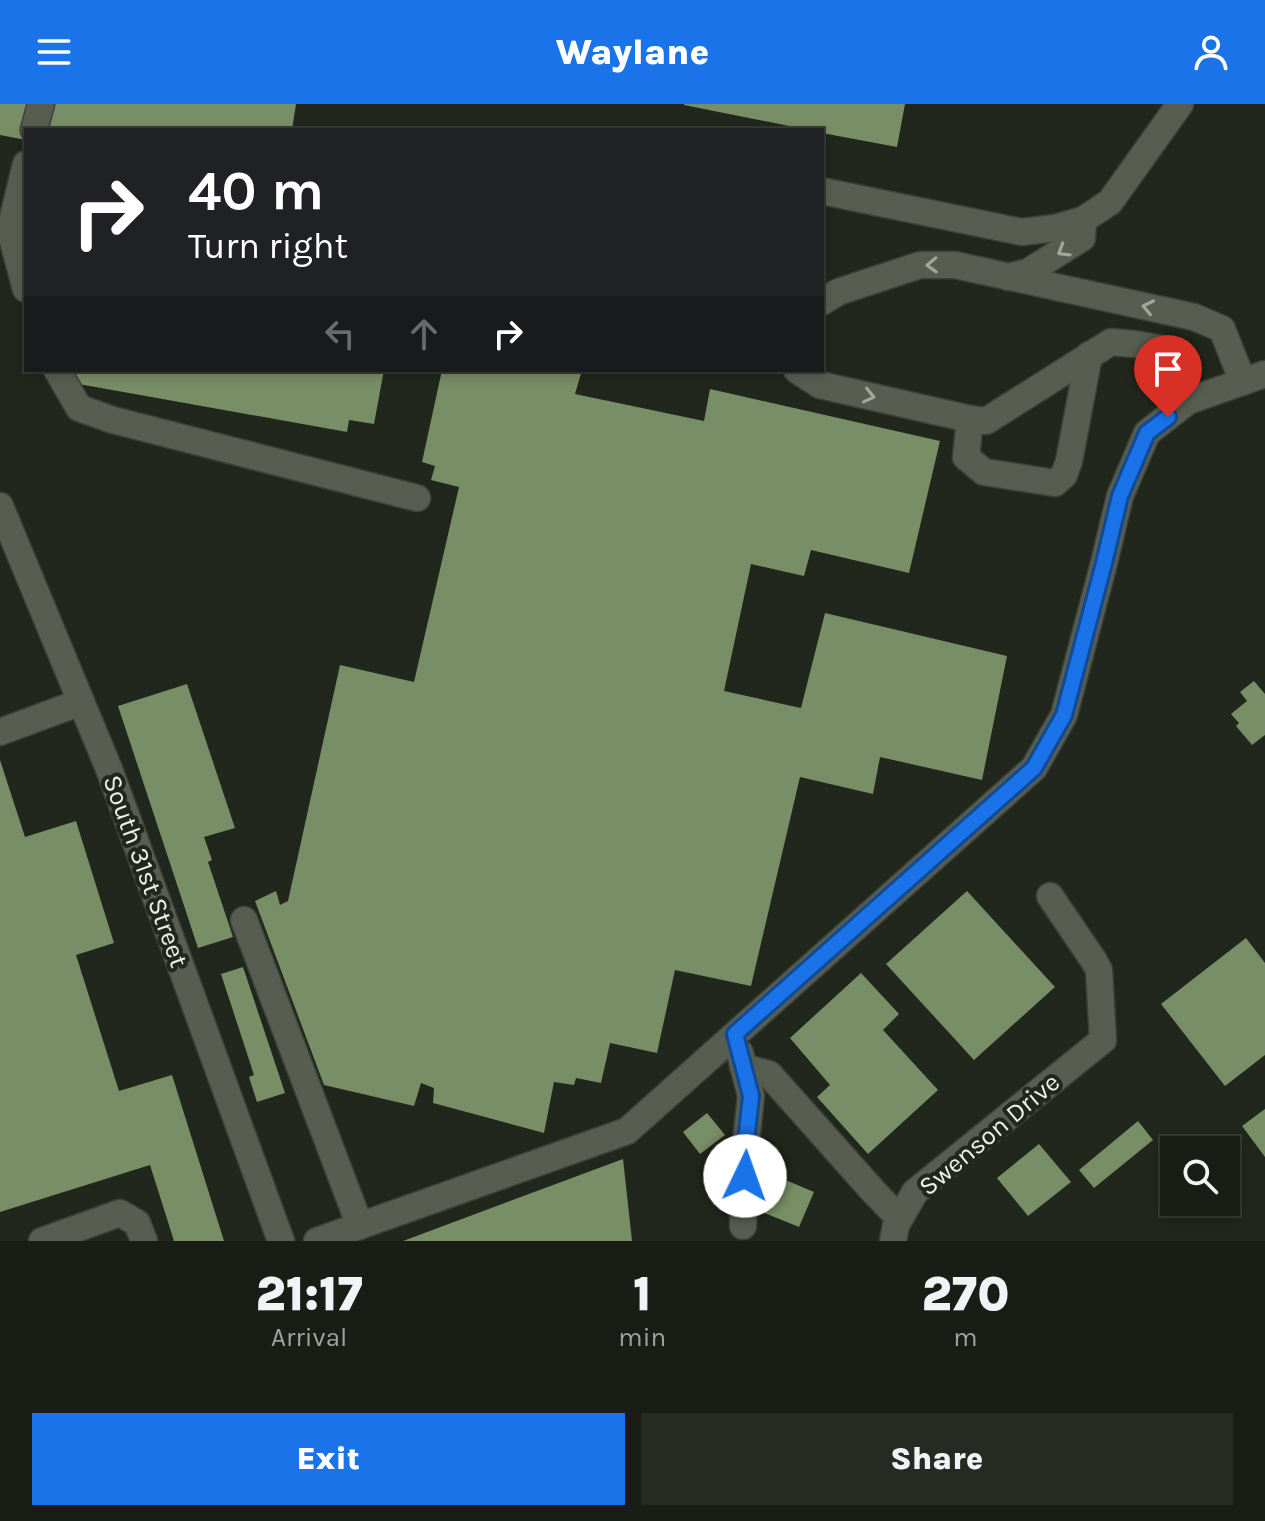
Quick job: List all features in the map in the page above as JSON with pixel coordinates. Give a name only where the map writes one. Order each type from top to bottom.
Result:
[{"type":"street","points":[[35,128],[41,104]]},
{"type":"street","points":[[824,191],[1022,232],[1055,228],[1083,220],[1110,202],[1180,104]]},
{"type":"street","points":[[24,170],[5,232],[24,284]]},
{"type":"street","points":[[1008,277],[1028,272],[1082,238],[1083,220]]},
{"type":"street","points":[[317,1241],[627,1131],[1034,768],[1064,715],[1120,496],[1147,433],[1188,401],[1254,378],[1222,329],[1194,317],[955,265],[920,265],[838,292],[824,301]]},
{"type":"street","points":[[800,372],[820,385],[986,421],[1111,342],[1159,348],[1177,372],[1188,401]]},
{"type":"street","points":[[970,419],[966,457],[984,472],[1055,483],[1064,475],[1069,461],[1089,355]]},
{"type":"street","points":[[58,372],[79,408],[128,424],[417,498]]},
{"type":"street","name":"South 31st Street","points":[[0,506],[109,769],[281,1241]]},
{"type":"street","points":[[0,732],[81,702]]},
{"type":"street","name":"Swenson Drive","points":[[896,1230],[915,1192],[1103,1040],[1099,970],[1050,896]]},
{"type":"street","points":[[244,920],[360,1226]]},
{"type":"street","points":[[735,1034],[751,1096],[745,1151],[743,1226]]},
{"type":"street","points":[[743,1067],[769,1074],[874,1192],[896,1230]]},
{"type":"street","points":[[42,1241],[120,1213],[137,1223],[144,1241]]},
{"type":"building","points":[[0,104],[296,104],[292,128],[24,128],[24,140],[0,135]]},
{"type":"building","points":[[905,104],[897,147],[824,133],[824,128],[799,128],[684,105]]},
{"type":"building","points":[[76,372],[384,372],[374,424],[349,420],[347,432],[73,383]]},
{"type":"building","points":[[442,372],[581,372],[575,394],[704,421],[710,389],[940,441],[909,573],[811,550],[804,576],[751,564],[724,691],[801,708],[825,613],[1007,656],[982,780],[880,757],[873,794],[800,777],[751,986],[675,970],[657,1053],[610,1043],[601,1083],[576,1078],[574,1085],[554,1082],[544,1133],[433,1103],[434,1088],[421,1083],[414,1106],[324,1085],[255,901],[276,891],[280,905],[288,901],[340,665],[414,682],[459,487],[431,480],[435,466],[422,462]]},
{"type":"building","points":[[1254,681],[1265,694],[1265,735],[1252,745],[1236,726],[1239,723],[1231,714],[1247,701],[1240,692]]},
{"type":"building","points":[[187,684],[235,828],[204,837],[212,860],[208,862],[233,937],[198,948],[118,706]]},
{"type":"building","points":[[0,760],[25,837],[76,821],[114,943],[76,955],[119,1091],[172,1075],[224,1241],[174,1241],[150,1165],[0,1212]]},
{"type":"building","points":[[967,891],[1055,987],[974,1060],[886,964]]},
{"type":"building","points":[[1246,938],[1265,963],[1265,1055],[1225,1086],[1161,1004]]},
{"type":"building","points":[[243,967],[285,1093],[257,1102],[249,1077],[254,1075],[221,974]]},
{"type":"building","points":[[861,973],[899,1014],[883,1030],[938,1090],[868,1154],[817,1097],[830,1085],[790,1038]]},
{"type":"building","points":[[1265,1109],[1265,1157],[1242,1126]]},
{"type":"building","points":[[707,1113],[725,1135],[700,1154],[683,1132]]},
{"type":"building","points":[[1138,1121],[1153,1140],[1094,1188],[1079,1170]]},
{"type":"building","points":[[1039,1144],[1071,1182],[1028,1216],[997,1178]]},
{"type":"building","points":[[623,1159],[632,1241],[403,1241]]},
{"type":"building","points":[[776,1176],[814,1192],[799,1227],[762,1212]]},
{"type":"route","points":[[745,1176],[751,1096],[735,1034],[1034,768],[1064,715],[1120,496],[1147,433],[1168,417]]}]
